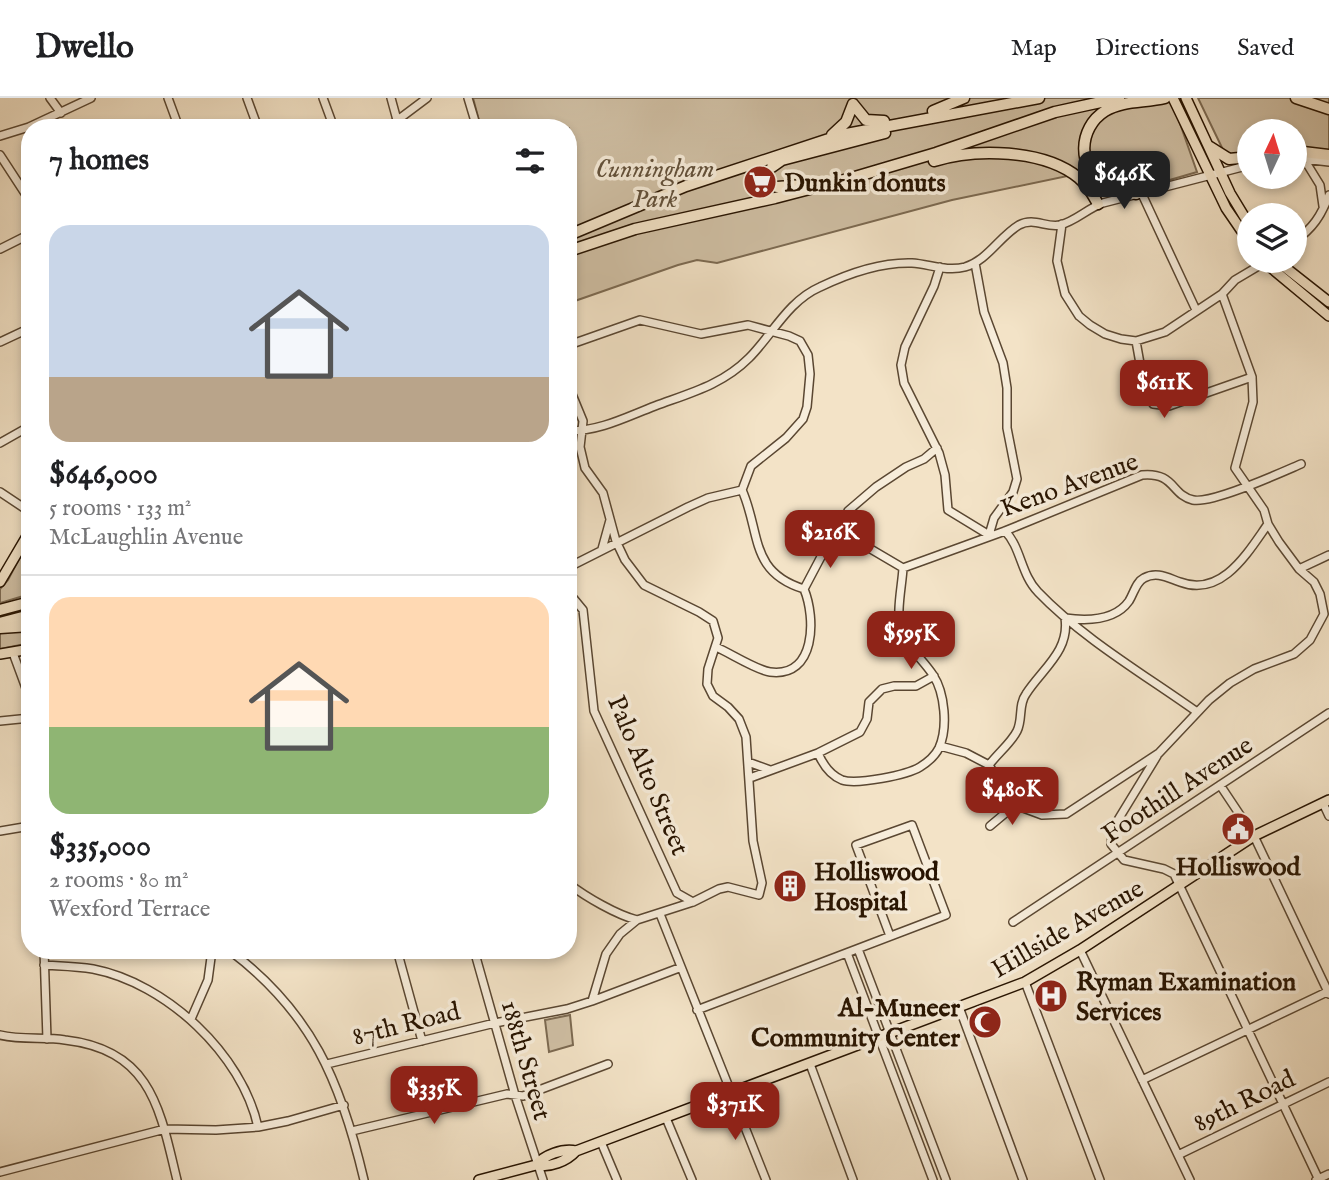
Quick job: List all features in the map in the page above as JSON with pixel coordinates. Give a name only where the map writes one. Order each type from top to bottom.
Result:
[{"type":"highway","points":[[827,139],[842,126],[853,104],[860,115],[869,121],[917,119],[964,98]]},
{"type":"highway","points":[[577,231],[707,178],[827,139],[917,119],[1039,98]]},
{"type":"highway","points":[[577,248],[656,224],[764,201],[848,179],[916,160],[1055,112],[1119,98]]},
{"type":"highway","points":[[1296,98],[1329,110]]},
{"type":"highway","points":[[1309,98],[1329,103]]},
{"type":"highway","points":[[1139,193],[1111,188],[1093,175],[1085,158],[1084,139],[1096,118],[1108,109],[1161,99]]},
{"type":"highway","points":[[772,167],[782,160],[828,146],[983,107]]},
{"type":"highway","points":[[1210,147],[1229,159],[1237,158]]},
{"type":"highway","points":[[848,179],[900,171],[959,154],[990,152],[1036,159],[1069,171],[1086,184],[1098,204]]},
{"type":"highway","points":[[1307,152],[1329,155]]},
{"type":"highway","points":[[777,187],[800,186],[877,164],[916,160]]},
{"type":"highway","points":[[625,210],[707,186]]},
{"type":"highway","points":[[656,224],[712,206]]},
{"type":"highway","points":[[0,610],[21,604]]},
{"type":"highway","points":[[0,625],[21,618]]},
{"type":"highway","points":[[0,625],[21,626]]},
{"type":"main road","points":[[1173,98],[1209,175],[1237,226]]},
{"type":"main road","points":[[1186,98],[1237,205]]},
{"type":"main road","points":[[1279,273],[1329,316]]},
{"type":"main road","points":[[1292,273],[1329,302]]},
{"type":"main road","points":[[0,582],[21,546]]},
{"type":"main road","points":[[0,654],[21,651]]},
{"type":"main road","name":"Hillside Avenue","points":[[479,1180],[558,1162],[571,1157],[576,1151],[1025,982],[1080,950],[1254,836],[1326,801]]},
{"type":"street","points":[[50,98],[61,113]]},
{"type":"street","points":[[47,119],[91,98]]},
{"type":"street","points":[[168,98],[176,119]]},
{"type":"street","points":[[247,98],[255,119]]},
{"type":"street","points":[[323,98],[331,119]]},
{"type":"street","points":[[391,98],[397,119]]},
{"type":"street","points":[[398,119],[427,98]]},
{"type":"street","points":[[468,98],[474,119]]},
{"type":"street","points":[[0,136],[21,129]]},
{"type":"street","points":[[0,155],[21,187]]},
{"type":"street","points":[[1307,159],[1329,162]]},
{"type":"street","points":[[1307,164],[1320,185],[1323,212]]},
{"type":"street","points":[[577,430],[620,421],[714,385],[743,365],[802,298],[830,282],[895,264],[957,268],[975,263],[1023,223],[1031,221],[1062,225],[1098,204],[1237,168]]},
{"type":"street","points":[[1139,193],[1196,310]]},
{"type":"street","points":[[1307,232],[1323,212],[1329,195]]},
{"type":"street","points":[[1062,225],[1058,266],[1061,284],[1070,304],[1079,316],[1098,331],[1115,338],[1136,341],[1165,332],[1222,294],[1248,273]]},
{"type":"street","points":[[0,248],[21,238]]},
{"type":"street","points":[[940,267],[905,348],[901,365],[904,383],[937,448],[945,475],[948,510],[989,536],[994,518],[1013,492],[1017,479],[1007,428],[1007,388],[1003,363],[984,312],[975,263]]},
{"type":"street","points":[[940,746],[966,753],[989,765],[1015,805],[1042,815],[1066,814],[1159,752],[1218,693],[1239,678],[1299,650],[1316,632],[1324,614],[1317,587],[1299,569],[1235,468],[1254,402],[1252,377],[1222,294]]},
{"type":"street","points":[[577,342],[640,320],[701,334],[748,325],[800,341],[808,355],[810,374],[807,407],[803,419],[786,438],[751,466],[741,489],[752,516],[758,552],[764,562],[781,578],[804,589]]},
{"type":"street","points":[[0,342],[21,332]]},
{"type":"street","points":[[1136,341],[1144,386],[1153,404],[1168,406],[1252,377]]},
{"type":"street","points":[[577,406],[583,421],[580,447],[585,468],[603,493],[616,541],[625,560],[644,585],[713,621],[718,638],[708,670],[707,684],[713,696],[739,719],[746,737],[753,841],[762,883],[759,895],[728,887],[672,910],[637,920],[620,934],[606,954],[592,1001]]},
{"type":"street","points":[[0,443],[21,431]]},
{"type":"street","points":[[848,535],[848,511],[890,477],[925,459],[937,448]]},
{"type":"street","points":[[925,459],[941,460]]},
{"type":"street","name":"Keno Avenue","points":[[903,568],[1005,531],[1142,475],[1162,477],[1170,481],[1186,498],[1198,501],[1246,486],[1301,464]]},
{"type":"street","points":[[577,563],[616,541],[708,498],[741,489]]},
{"type":"street","points":[[0,492],[21,506]]},
{"type":"street","points":[[602,549],[610,520]]},
{"type":"street","points":[[1065,618],[1087,621],[1110,616],[1128,603],[1139,582],[1145,577],[1160,574],[1186,584],[1215,582],[1239,566],[1268,524]]},
{"type":"street","points":[[1005,531],[1013,540],[1035,589],[1065,618],[1197,712]]},
{"type":"street","points":[[818,753],[827,770],[846,781],[902,773],[922,766],[940,746],[944,723],[943,707],[934,676],[901,630],[903,568],[848,535]]},
{"type":"street","points":[[716,647],[769,672],[783,671],[798,664],[808,647],[812,626],[804,589],[823,553],[848,535]]},
{"type":"street","points":[[1299,569],[1329,555]]},
{"type":"street","name":"Palo Alto Street","points":[[577,603],[583,610],[594,711],[677,893],[693,902]]},
{"type":"street","points":[[989,765],[1018,729],[1021,705],[1027,692],[1062,646],[1066,632],[1065,618]]},
{"type":"street","points":[[13,653],[21,675]]},
{"type":"street","points":[[750,778],[818,753],[860,732],[867,719],[869,702],[882,689],[916,686],[934,676]]},
{"type":"street","name":"Foothill Avenue","points":[[1013,922],[1329,713]]},
{"type":"street","points":[[0,721],[21,719]]},
{"type":"street","points":[[1159,752],[1111,834],[1111,844],[1124,860],[1174,874],[1318,1180],[1329,1174]]},
{"type":"street","points":[[748,762],[770,770]]},
{"type":"street","points":[[1129,773],[1141,784]]},
{"type":"street","points":[[1142,1080],[1329,992],[1254,836],[1220,785]]},
{"type":"street","points":[[1326,801],[1329,816]]},
{"type":"street","points":[[990,826],[1015,805]]},
{"type":"street","points":[[697,1010],[946,915],[912,825],[856,845],[890,936]]},
{"type":"street","points":[[0,831],[21,828]]},
{"type":"street","points":[[577,889],[609,907],[618,916],[637,920]]},
{"type":"street","name":"Palo Alto Street","points":[[672,910],[677,893]]},
{"type":"street","points":[[660,914],[679,968],[766,1180]]},
{"type":"street","points":[[618,916],[620,934]]},
{"type":"street","points":[[858,949],[946,1180]]},
{"type":"street","points":[[1080,950],[1190,1180]]},
{"type":"street","points":[[847,953],[933,1180]]},
{"type":"street","points":[[44,959],[47,1039]]},
{"type":"street","points":[[191,1019],[208,980],[211,959]]},
{"type":"street","points":[[239,959],[288,1004],[327,1064],[344,1105],[364,1180]]},
{"type":"street","points":[[399,959],[422,1041]]},
{"type":"street","name":"188th Street","points":[[477,959],[542,1180]]},
{"type":"street","points":[[44,965],[95,969],[165,1001],[191,1019],[221,1052],[242,1082],[258,1127]]},
{"type":"street","name":"87th Road","points":[[327,1064],[495,1023],[567,1009],[679,968]]},
{"type":"street","points":[[1025,982],[1100,1180]]},
{"type":"street","points":[[863,992],[873,989]]},
{"type":"street","points":[[959,1007],[1023,1180]]},
{"type":"street","points":[[0,1035],[86,1043],[122,1061],[150,1090],[160,1112],[177,1180]]},
{"type":"street","points":[[352,1131],[507,1094],[523,1096],[608,1064]]},
{"type":"street","points":[[810,1064],[853,1180]]},
{"type":"street","name":"89th Road","points":[[1178,1155],[1329,1082]]},
{"type":"street","points":[[902,1098],[914,1093]]},
{"type":"street","points":[[0,1172],[165,1129],[258,1127],[344,1105]]},
{"type":"street","points":[[666,1118],[692,1180]]},
{"type":"street","points":[[601,1142],[617,1180]]},
{"type":"street","points":[[923,1153],[934,1148]]},
{"type":"green space","name":"Cunningham Park","points":[[473,98],[1171,98],[1197,172],[1115,196],[1072,175],[952,200],[717,263],[697,260],[577,300],[577,119],[479,119]]},
{"type":"green space","points":[[1198,98],[1329,98],[1329,151],[1307,150],[1307,119],[1237,119],[1237,156],[1227,158]]},
{"type":"green space","points":[[21,555],[21,597],[0,603],[0,589]]},
{"type":"green space","points":[[21,630],[21,645],[0,649],[0,632]]},
{"type":"green space","points":[[570,1015],[573,1045],[549,1052],[545,1020]]},
{"type":"place","name":"Dunkin donuts","points":[[760,182]]},
{"type":"place","name":"Holliswood","points":[[1238,829]]},
{"type":"place","name":"Holliswood Hospital","points":[[790,886]]},
{"type":"place","name":"Ryman Examination Services","points":[[1051,996]]},
{"type":"place","name":"Al-Muneer Community Center","points":[[985,1022]]}]
